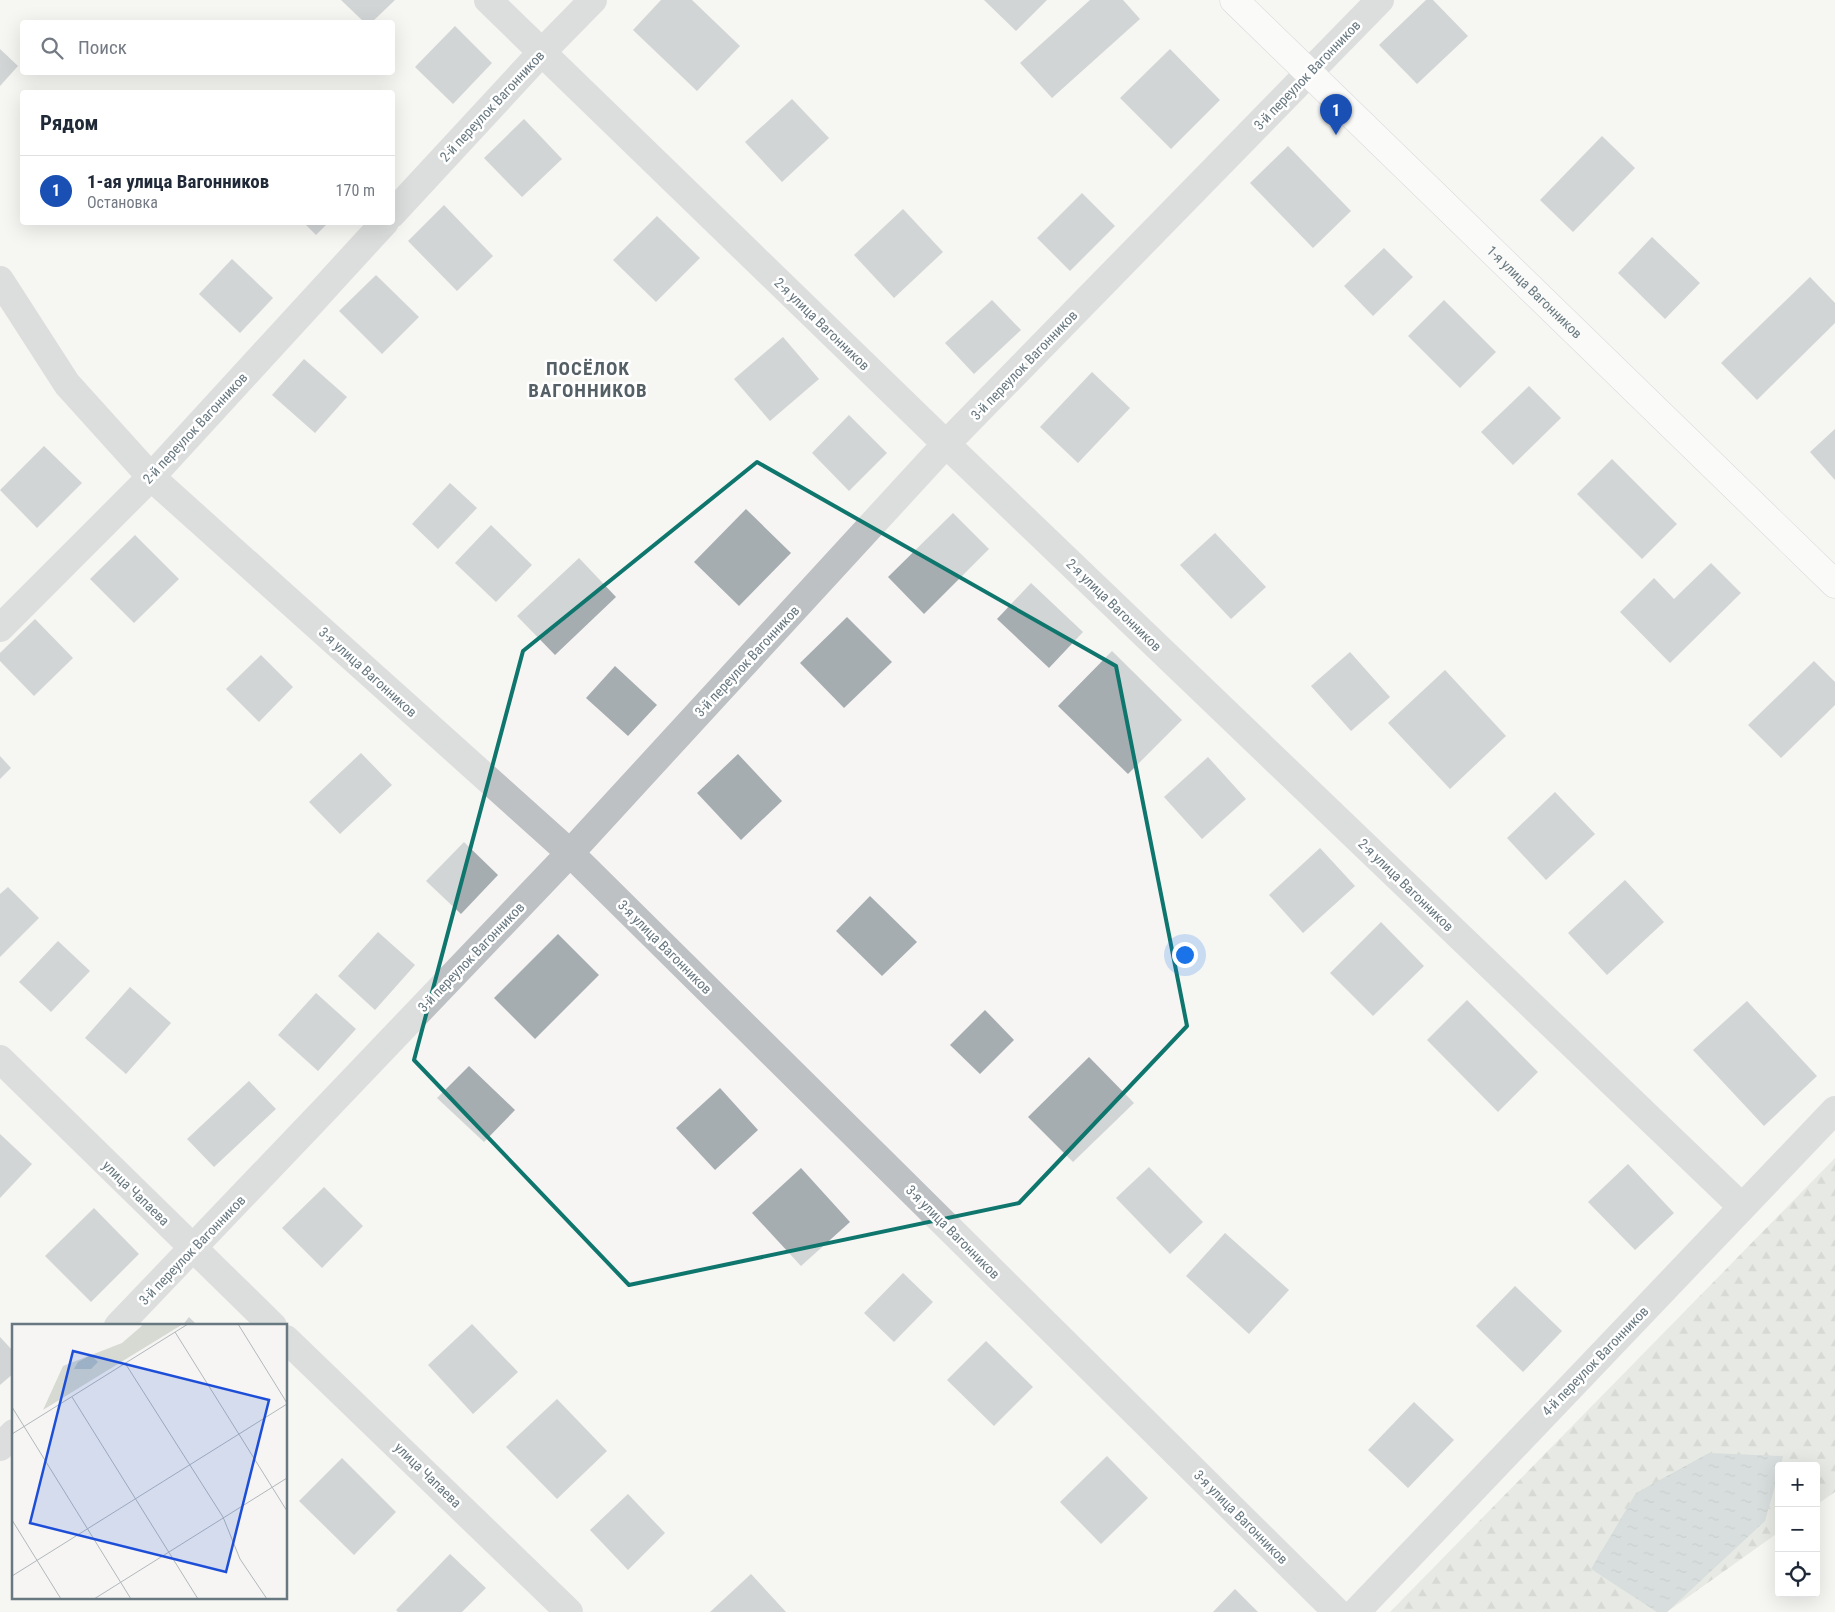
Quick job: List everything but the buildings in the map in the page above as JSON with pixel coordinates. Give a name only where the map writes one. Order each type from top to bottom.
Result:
[{"type":"street","name":"2-я улица Вагонников","points":[[488,0],[946,444],[1742,1207]]},
{"type":"street","name":"2-й переулок Вагонников","points":[[395,211],[592,0]]},
{"type":"street","name":"1-я улица Вагонников","points":[[1234,0],[1835,584]]},
{"type":"street","name":"3-й переулок Вагонников","points":[[120,1324],[570,853],[946,444],[1380,0]]},
{"type":"street","name":"2-й переулок Вагонников","points":[[0,628],[150,477],[382,225]]},
{"type":"street","name":"3-я улица Вагонников","points":[[0,280],[67,384],[150,477],[570,853],[1337,1612]]},
{"type":"street","name":"улица Чапаева","points":[[0,1059],[271,1324]]},
{"type":"street","name":"4-й переулок Вагонников","points":[[1356,1612],[1835,1110]]},
{"type":"street","name":"улица Чапаева","points":[[288,1341],[569,1612]]},
{"type":"street","points":[[0,1447],[12,1435]]},
{"type":"highlighted area","points":[[757,462],[1116,666],[1187,1026],[1019,1203],[629,1285],[414,1060],[523,651]]},
{"type":"green space","points":[[1835,1158],[1835,1492],[1820,1502],[1820,1462],[1775,1462],[1775,1535],[1667,1612],[1390,1612]]},
{"type":"water","points":[[1709,1453],[1783,1456],[1782,1462],[1775,1462],[1775,1486],[1765,1521],[1667,1612],[1657,1612],[1591,1569],[1636,1493]]},
{"type":"place","name":"1-ая улица Вагонников","points":[[1336,135]]},
{"type":"district","name":"ПОСЁЛОК ВАГОННИКОВ","points":[[588,379]]}]
